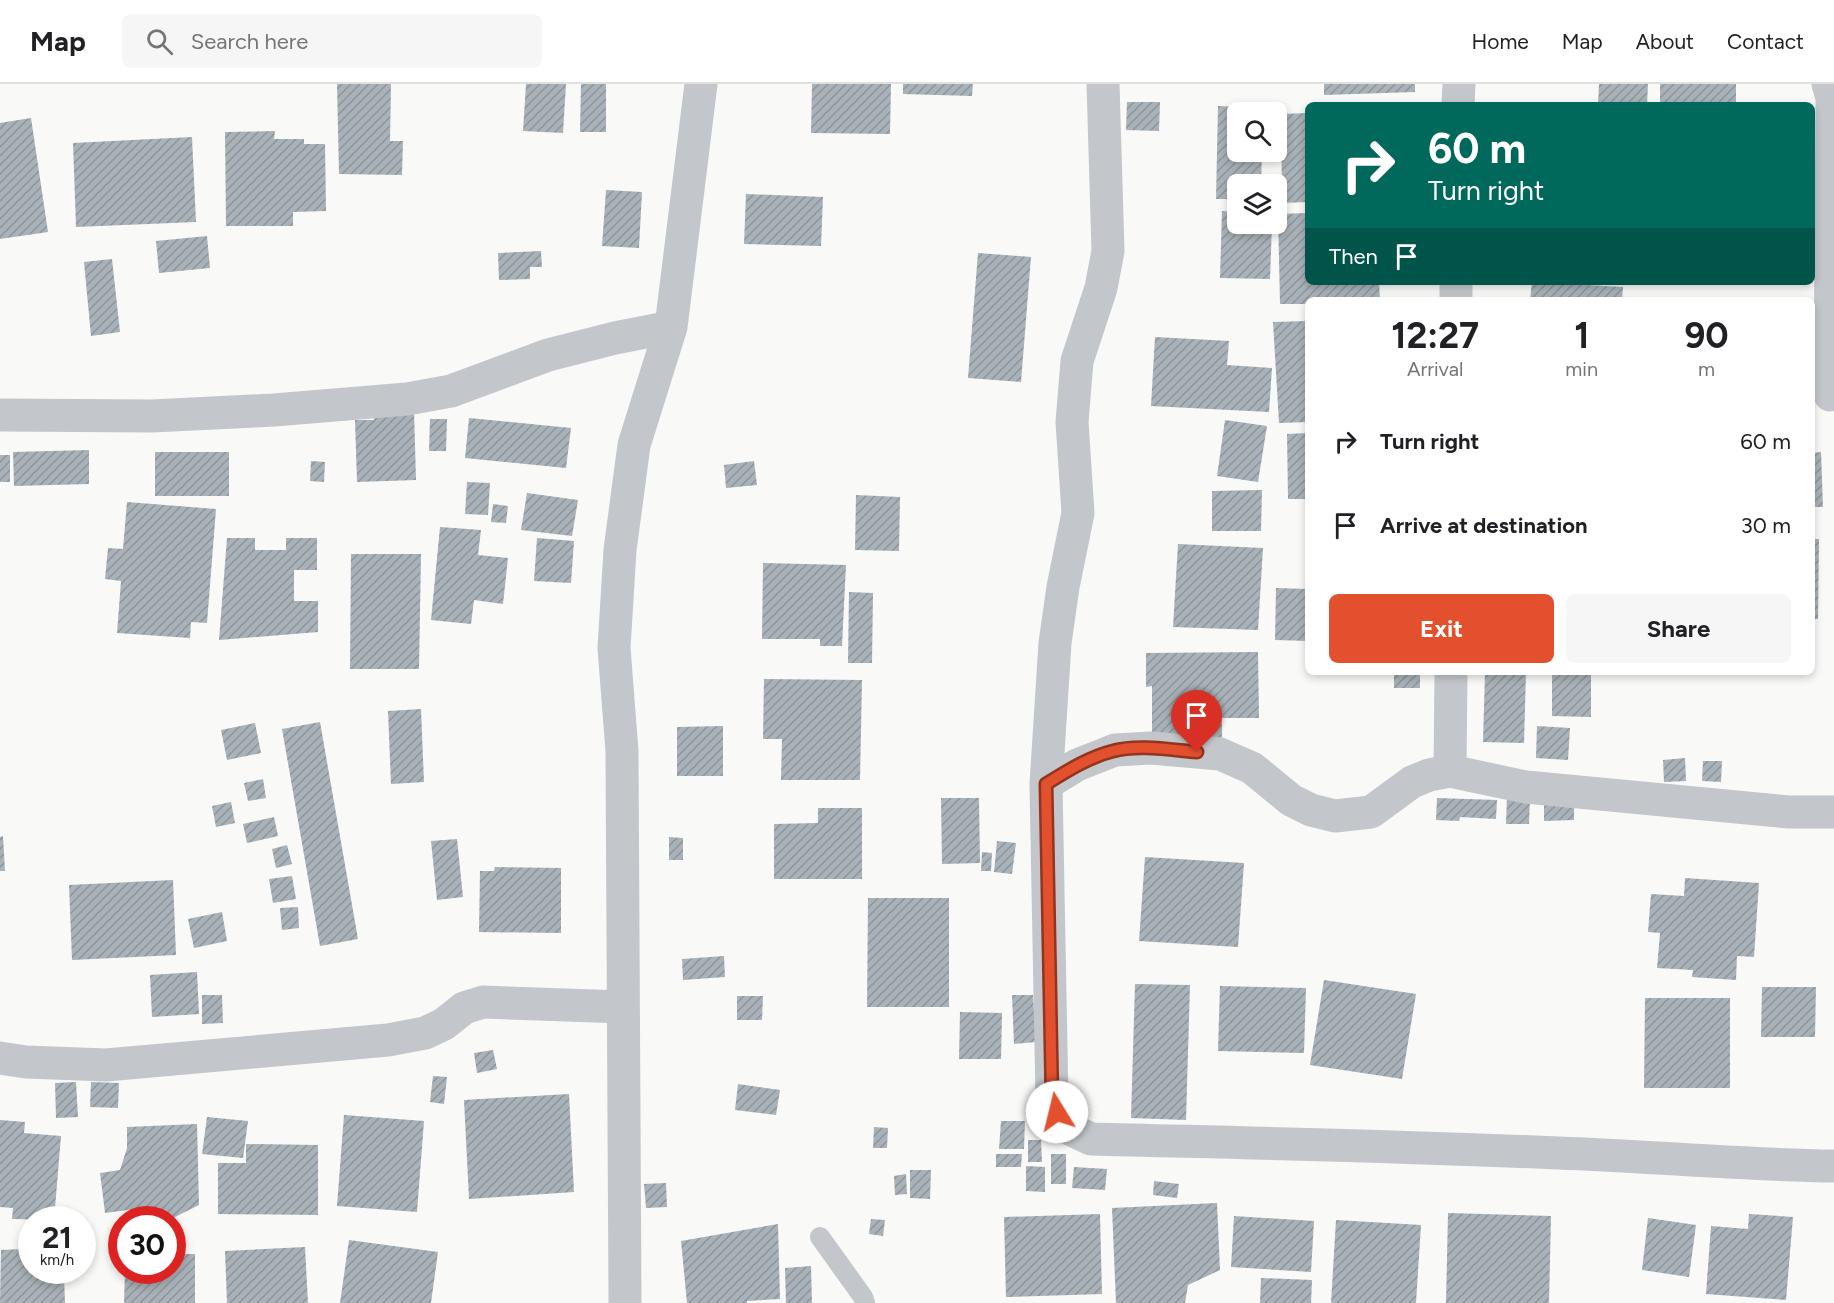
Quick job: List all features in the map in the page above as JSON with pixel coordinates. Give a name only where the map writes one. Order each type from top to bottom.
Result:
[{"type":"street","points":[[625,1303],[622,751],[614,648],[620,550],[634,445],[671,327],[701,84]]},
{"type":"street","points":[[1104,84],[1108,251],[1101,288],[1077,361],[1072,422],[1078,513],[1063,587],[1055,643],[1046,784],[1052,1100],[1061,1125],[1091,1139],[1401,1146],[1834,1166]]},
{"type":"street","points":[[1458,84],[1458,102]]},
{"type":"street","points":[[1825,395],[1832,98],[1828,84]]},
{"type":"street","points":[[0,415],[152,416],[274,410],[407,399],[451,391],[548,355],[671,327]]},
{"type":"street","points":[[1450,771],[1451,675]]},
{"type":"street","points":[[1046,784],[1077,765],[1114,750],[1151,748],[1220,754],[1252,768],[1291,800],[1311,810],[1335,816],[1371,812],[1412,782],[1429,775],[1450,771],[1526,787],[1789,812],[1834,812]]},
{"type":"street","points":[[0,1058],[26,1062],[106,1065],[388,1040],[425,1033],[444,1024],[464,1008],[483,1002],[623,1007]]},
{"type":"lane","points":[[820,1237],[865,1303]]},
{"type":"building","points":[[337,84],[391,84],[390,141],[403,141],[402,175],[339,174]]},
{"type":"building","points":[[526,84],[566,84],[563,133],[523,131]]},
{"type":"building","points":[[581,84],[606,84],[606,132],[580,132]]},
{"type":"building","points":[[812,84],[891,84],[890,134],[811,133]]},
{"type":"building","points":[[903,84],[973,84],[972,96],[903,94]]},
{"type":"building","points":[[1324,84],[1415,84],[1415,92],[1324,95]]},
{"type":"building","points":[[1599,84],[1648,84],[1647,102],[1598,102]]},
{"type":"building","points":[[1660,84],[1736,84],[1736,102],[1660,102]]},
{"type":"building","points":[[1127,102],[1160,102],[1159,131],[1126,130]]},
{"type":"building","points":[[1218,106],[1227,106],[1227,162],[1262,162],[1261,174],[1227,174],[1227,199],[1216,199]]},
{"type":"building","points":[[1305,113],[1305,202],[1287,203],[1287,174],[1282,174],[1282,162],[1287,162],[1287,114]]},
{"type":"building","points":[[31,118],[48,232],[0,239],[0,123]]},
{"type":"building","points":[[275,131],[274,139],[304,139],[304,144],[325,144],[326,211],[293,212],[293,226],[226,226],[225,132]]},
{"type":"building","points":[[192,137],[196,222],[76,227],[73,143]]},
{"type":"building","points":[[606,190],[642,192],[639,248],[602,246]]},
{"type":"building","points":[[746,194],[823,197],[821,246],[744,244]]},
{"type":"building","points":[[1222,211],[1227,211],[1227,234],[1272,234],[1270,279],[1220,278]]},
{"type":"building","points":[[1305,213],[1305,285],[1379,285],[1380,297],[1305,297],[1305,304],[1280,304],[1278,234],[1287,234],[1287,214]]},
{"type":"building","points":[[207,236],[210,268],[159,273],[156,241]]},
{"type":"building","points":[[541,251],[542,267],[530,267],[530,279],[499,280],[498,253]]},
{"type":"building","points":[[978,253],[1031,257],[1021,382],[968,378]]},
{"type":"building","points":[[112,259],[120,332],[91,336],[84,262]]},
{"type":"building","points":[[1532,285],[1623,287],[1622,297],[1530,297]]},
{"type":"building","points":[[1305,321],[1305,422],[1279,423],[1273,322]]},
{"type":"building","points":[[1155,337],[1229,341],[1227,365],[1272,368],[1269,412],[1151,406]]},
{"type":"building","points":[[414,411],[416,480],[357,482],[355,420],[374,420],[375,413]]},
{"type":"building","points":[[469,418],[571,428],[566,468],[465,458]]},
{"type":"building","points":[[430,419],[447,419],[446,451],[429,451]]},
{"type":"building","points":[[1225,420],[1267,426],[1258,482],[1217,476]]},
{"type":"building","points":[[1305,433],[1305,499],[1288,499],[1287,434]]},
{"type":"building","points":[[89,450],[89,484],[14,486],[13,452]]},
{"type":"building","points":[[155,452],[229,452],[229,496],[155,496]]},
{"type":"building","points":[[1821,452],[1823,507],[1815,507],[1815,453]]},
{"type":"building","points":[[0,455],[10,455],[10,482],[0,482]]},
{"type":"building","points":[[311,461],[325,462],[324,482],[310,481]]},
{"type":"building","points":[[754,461],[757,485],[726,488],[724,465]]},
{"type":"building","points":[[467,482],[490,483],[488,515],[465,514]]},
{"type":"building","points":[[1262,490],[1261,531],[1212,531],[1212,491]]},
{"type":"building","points":[[527,493],[578,500],[572,536],[521,530]]},
{"type":"building","points":[[856,495],[900,497],[899,551],[855,550]]},
{"type":"building","points":[[127,502],[216,509],[207,623],[191,622],[190,638],[117,633],[121,581],[105,579],[108,548],[123,549]]},
{"type":"building","points":[[493,504],[508,506],[506,523],[491,522]]},
{"type":"building","points":[[440,527],[481,530],[478,555],[508,558],[503,604],[474,600],[471,624],[431,620]]},
{"type":"building","points":[[227,538],[255,538],[255,550],[286,550],[286,538],[317,538],[317,570],[294,570],[294,601],[318,601],[318,632],[219,640]]},
{"type":"building","points":[[537,538],[574,541],[571,583],[534,581]]},
{"type":"building","points":[[1815,539],[1819,539],[1818,619],[1815,619]]},
{"type":"building","points":[[1178,544],[1263,548],[1258,630],[1173,627]]},
{"type":"building","points":[[351,554],[421,554],[419,669],[350,669]]},
{"type":"building","points":[[763,563],[846,565],[842,646],[820,646],[820,639],[762,639]]},
{"type":"building","points":[[1276,588],[1305,589],[1305,641],[1275,640]]},
{"type":"building","points":[[849,592],[873,593],[872,663],[848,663]]},
{"type":"building","points":[[1258,652],[1259,718],[1222,718],[1222,739],[1152,740],[1152,686],[1146,687],[1146,653]]},
{"type":"building","points":[[1394,675],[1420,675],[1420,688],[1394,688]]},
{"type":"building","points":[[1485,675],[1526,675],[1524,743],[1483,742]]},
{"type":"building","points":[[1552,675],[1591,675],[1591,717],[1552,716]]},
{"type":"building","points":[[764,679],[862,680],[860,780],[781,780],[782,739],[763,739]]},
{"type":"building","points":[[421,709],[424,782],[391,784],[388,711]]},
{"type":"building","points":[[320,722],[358,939],[320,946],[282,729]]},
{"type":"building","points":[[255,723],[261,753],[227,760],[221,730]]},
{"type":"building","points":[[723,726],[723,776],[677,776],[677,727]]},
{"type":"building","points":[[1537,726],[1570,728],[1568,760],[1536,758]]},
{"type":"building","points":[[1685,758],[1686,781],[1664,782],[1663,760]]},
{"type":"building","points":[[1703,761],[1722,761],[1721,782],[1702,781]]},
{"type":"building","points":[[263,779],[266,798],[248,801],[244,783]]},
{"type":"building","points":[[1507,796],[1530,798],[1529,824],[1506,824]]},
{"type":"building","points":[[941,798],[979,798],[980,863],[942,864]]},
{"type":"building","points":[[1437,798],[1497,800],[1496,819],[1460,817],[1459,821],[1436,820]]},
{"type":"building","points":[[1544,799],[1574,799],[1574,820],[1544,821]]},
{"type":"building","points":[[231,802],[235,823],[216,827],[212,806]]},
{"type":"building","points":[[818,808],[862,808],[862,879],[774,879],[774,824],[818,823]]},
{"type":"building","points":[[274,817],[278,836],[247,843],[243,824]]},
{"type":"building","points":[[3,836],[5,871],[0,871],[0,837]]},
{"type":"building","points":[[669,837],[683,838],[683,860],[669,860]]},
{"type":"building","points":[[457,839],[463,897],[437,900],[431,841]]},
{"type":"building","points":[[997,841],[1016,843],[1012,874],[994,872]]},
{"type":"building","points":[[287,845],[292,864],[276,868],[272,849]]},
{"type":"building","points":[[982,852],[992,853],[991,871],[981,871]]},
{"type":"building","points":[[1145,857],[1244,863],[1238,947],[1139,941]]},
{"type":"building","points":[[495,867],[561,868],[561,933],[479,932],[480,871],[494,871]]},
{"type":"building","points":[[292,876],[296,899],[273,903],[269,879]]},
{"type":"building","points":[[1685,878],[1759,883],[1754,957],[1737,956],[1736,980],[1692,977],[1693,970],[1657,968],[1660,933],[1648,932],[1651,894],[1684,896]]},
{"type":"building","points":[[173,880],[176,955],[72,960],[69,885]]},
{"type":"building","points":[[868,898],[949,898],[949,1007],[867,1007]]},
{"type":"building","points":[[298,907],[299,928],[282,930],[280,908]]},
{"type":"building","points":[[222,912],[227,941],[194,948],[188,919]]},
{"type":"building","points":[[724,956],[725,977],[683,980],[682,959]]},
{"type":"building","points":[[197,972],[199,1014],[152,1017],[150,975]]},
{"type":"building","points":[[1324,980],[1416,994],[1402,1079],[1310,1065]]},
{"type":"building","points":[[1135,984],[1190,985],[1186,1120],[1131,1118]]},
{"type":"building","points":[[1220,986],[1306,988],[1304,1053],[1218,1051]]},
{"type":"building","points":[[1762,987],[1816,987],[1815,1037],[1761,1037]]},
{"type":"building","points":[[202,995],[222,995],[223,1023],[202,1024]]},
{"type":"building","points":[[1012,995],[1033,995],[1036,1042],[1014,1044]]},
{"type":"building","points":[[737,996],[763,996],[762,1020],[737,1020]]},
{"type":"building","points":[[1645,998],[1730,998],[1730,1088],[1644,1088]]},
{"type":"building","points":[[960,1012],[1002,1013],[1001,1059],[959,1059]]},
{"type":"building","points":[[493,1050],[497,1069],[477,1073],[474,1053]]},
{"type":"building","points":[[433,1076],[447,1077],[444,1104],[430,1102]]},
{"type":"building","points":[[76,1082],[78,1117],[56,1118],[55,1083]]},
{"type":"building","points":[[91,1082],[119,1083],[118,1108],[90,1107]]},
{"type":"building","points":[[738,1084],[780,1090],[776,1115],[735,1110]]},
{"type":"building","points":[[569,1094],[574,1192],[469,1199],[464,1100]]},
{"type":"building","points":[[344,1115],[424,1121],[417,1212],[337,1206]]},
{"type":"building","points":[[207,1117],[248,1121],[243,1158],[202,1154]]},
{"type":"building","points":[[0,1120],[25,1122],[24,1133],[61,1136],[55,1206],[18,1206],[18,1219],[12,1219],[13,1208],[0,1207]]},
{"type":"building","points":[[1001,1121],[1025,1121],[1024,1149],[999,1149]]},
{"type":"building","points":[[197,1124],[199,1205],[186,1212],[186,1206],[108,1206],[108,1213],[105,1213],[100,1173],[120,1170],[127,1148],[127,1127]]},
{"type":"building","points":[[874,1127],[888,1128],[887,1148],[873,1148]]},
{"type":"building","points":[[1028,1140],[1041,1140],[1042,1162],[1028,1162]]},
{"type":"building","points":[[246,1144],[318,1145],[318,1215],[218,1214],[218,1163],[246,1163]]},
{"type":"building","points":[[996,1154],[1022,1154],[1021,1167],[996,1167]]},
{"type":"building","points":[[1051,1154],[1066,1154],[1066,1184],[1051,1184]]},
{"type":"building","points":[[1026,1166],[1045,1167],[1045,1192],[1026,1191]]},
{"type":"building","points":[[1074,1167],[1107,1169],[1105,1190],[1072,1188]]},
{"type":"building","points":[[910,1170],[931,1170],[930,1199],[910,1198]]},
{"type":"building","points":[[906,1174],[907,1194],[895,1195],[894,1176]]},
{"type":"building","points":[[1154,1181],[1179,1184],[1177,1198],[1153,1195]]},
{"type":"building","points":[[666,1183],[667,1207],[646,1208],[644,1184]]},
{"type":"building","points":[[1217,1203],[1220,1270],[1188,1285],[1185,1303],[1116,1303],[1112,1208]]},
{"type":"building","points":[[1448,1213],[1551,1216],[1549,1303],[1446,1303]]},
{"type":"building","points":[[1100,1214],[1102,1294],[1006,1297],[1004,1217]]},
{"type":"building","points":[[1749,1214],[1793,1217],[1786,1300],[1706,1294],[1711,1226],[1748,1229]]},
{"type":"building","points":[[1234,1216],[1314,1221],[1311,1272],[1231,1267]]},
{"type":"building","points":[[1648,1218],[1696,1225],[1689,1277],[1642,1270]]},
{"type":"building","points":[[871,1219],[885,1220],[883,1236],[869,1234]]},
{"type":"building","points":[[1336,1220],[1421,1225],[1416,1303],[1331,1303]]},
{"type":"building","points":[[778,1224],[780,1299],[747,1301],[747,1303],[687,1303],[681,1241]]},
{"type":"building","points":[[349,1240],[438,1252],[431,1303],[340,1303]]},
{"type":"building","points":[[305,1247],[308,1303],[227,1303],[225,1251]]},
{"type":"building","points":[[18,1249],[18,1284],[64,1284],[65,1303],[0,1303],[1,1250]]},
{"type":"building","points":[[186,1254],[195,1254],[195,1303],[124,1303],[125,1284],[186,1284]]},
{"type":"building","points":[[811,1266],[812,1303],[786,1303],[785,1268]]},
{"type":"building","points":[[1261,1278],[1312,1280],[1311,1303],[1260,1303]]},
{"type":"route","points":[[1057,1112],[1052,1100],[1046,784],[1077,765],[1114,750],[1151,748],[1197,752]]}]
